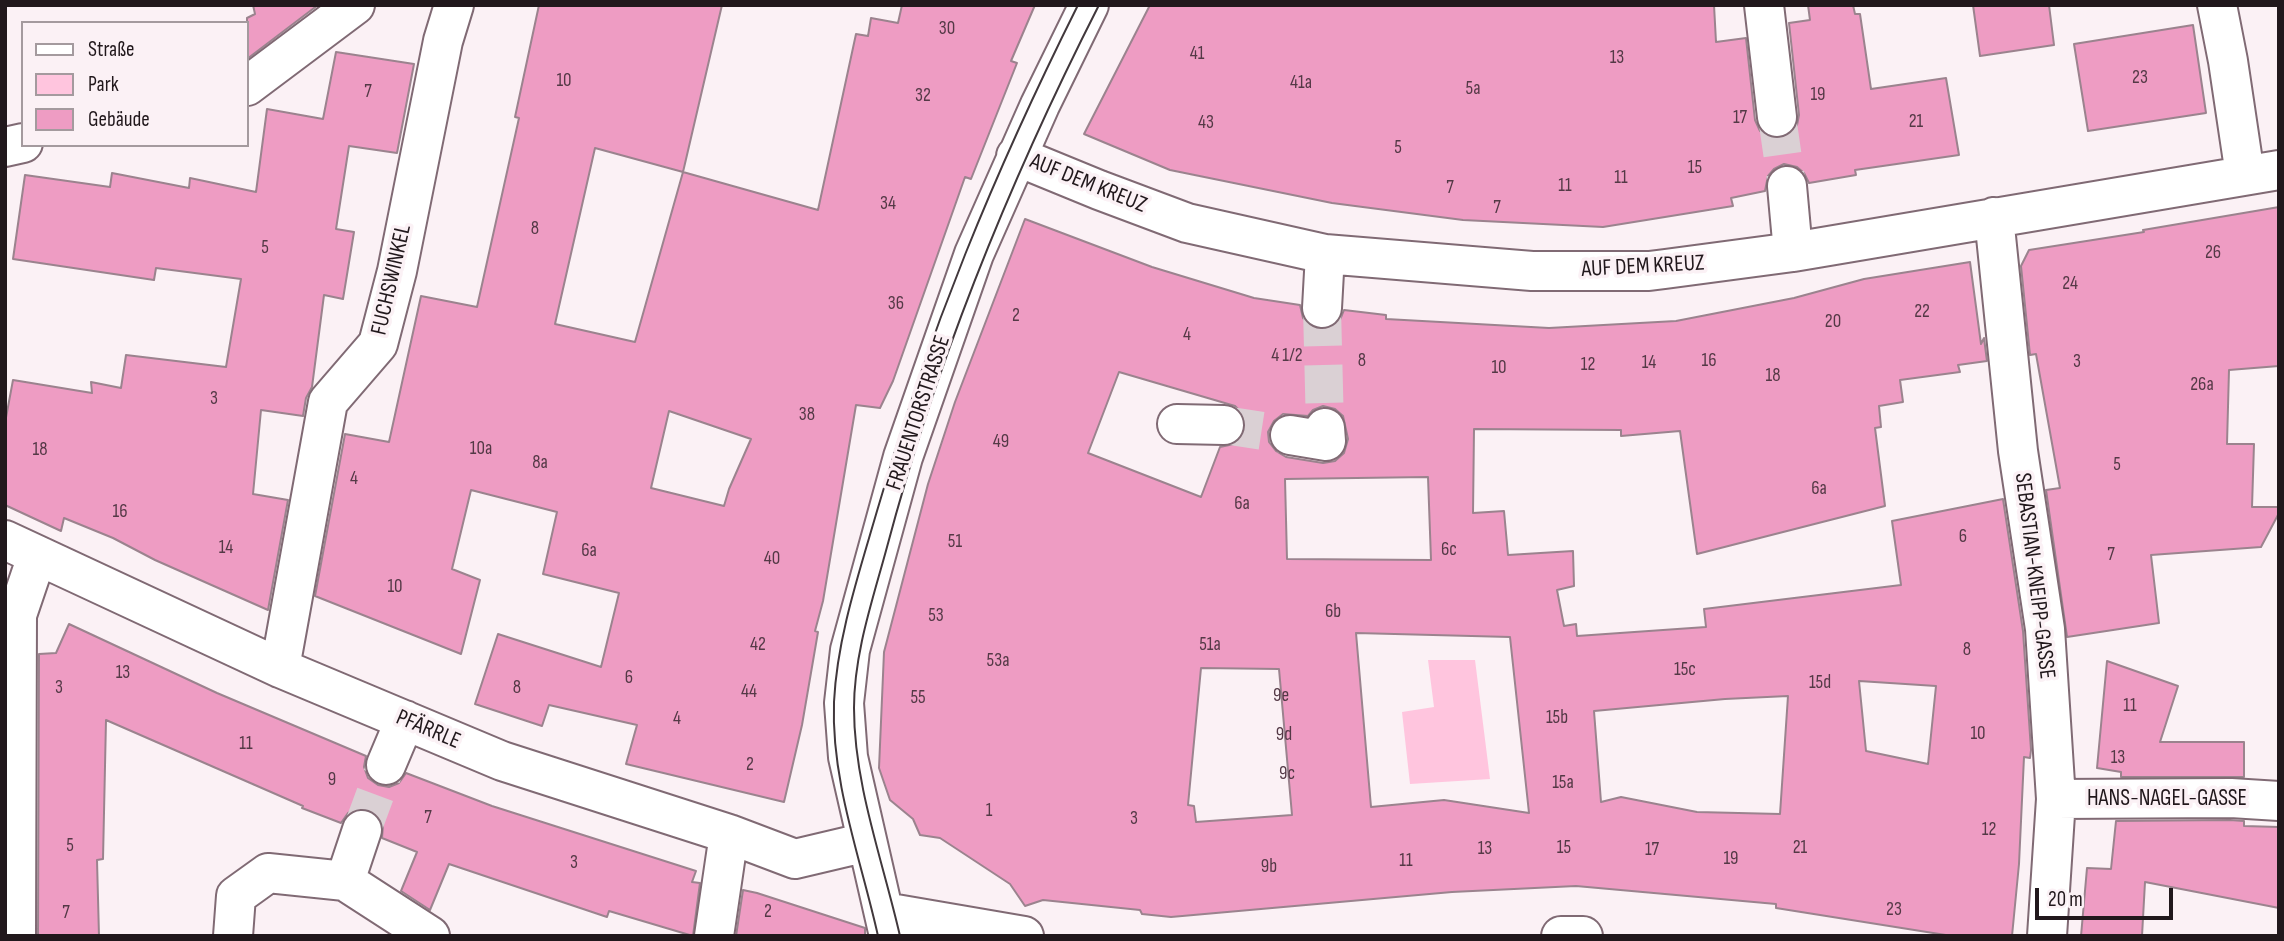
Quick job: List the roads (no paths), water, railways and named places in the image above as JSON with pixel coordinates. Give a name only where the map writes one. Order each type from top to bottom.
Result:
[{"type":"street","points":[[248,85],[355,5]]},
{"type":"street","name":"FUCHSWINKEL","points":[[280,668],[328,402],[378,344],[397,271],[443,41],[454,5]]},
{"type":"street","name":"FRAUENTORSTRASSE","points":[[887,924],[848,757],[844,703],[850,650],[902,457],[974,254],[1016,156],[1089,5]]},
{"type":"street","points":[[1764,5],[1777,117]]},
{"type":"street","points":[[2217,5],[2228,61],[2262,172]]},
{"type":"street","name":"AUF DEM KREUZ","points":[[1016,156],[1187,223],[1325,254],[1532,271],[1649,271],[1793,251],[2262,172]]},
{"type":"street","points":[[1787,186],[1793,251]]},
{"type":"street","name":"SEBASTIAN-KNEIPP-GASSE","points":[[1994,217],[2018,451],[2045,629],[2056,799],[2047,936]]},
{"type":"street","points":[[1322,308],[1325,254]]},
{"type":"street","points":[[1177,424],[1224,425]]},
{"type":"street","points":[[16,936],[17,615],[21,548]]},
{"type":"street","name":"PFÄRRLE","points":[[21,548],[280,668],[502,761],[729,834],[795,859],[867,842]]},
{"type":"street","points":[[386,765],[405,720]]},
{"type":"street","name":"HANS-NAGEL-GASSE","points":[[2056,799],[2279,800]]},
{"type":"street","points":[[345,881],[362,830]]},
{"type":"street","points":[[714,936],[729,834]]},
{"type":"street","points":[[233,936],[236,896],[268,873],[345,881],[430,936]]},
{"type":"street","points":[[887,924],[1024,936]]},
{"type":"street","points":[[1561,936],[1583,936]]},
{"type":"tunnel","points":[[1777,117],[1787,186]]},
{"type":"tunnel","points":[[1322,308],[1325,428]]},
{"type":"tunnel","points":[[1224,425],[1290,435]]},
{"type":"tunnel","points":[[362,830],[386,765]]},
{"type":"tram line","points":[[878,936],[848,820],[837,761],[834,702],[844,630],[897,445],[941,316],[991,191],[1078,5]]},
{"type":"tram line","points":[[900,936],[864,794],[855,737],[855,687],[861,647],[907,477],[953,339],[1006,203],[1099,5]]}]
